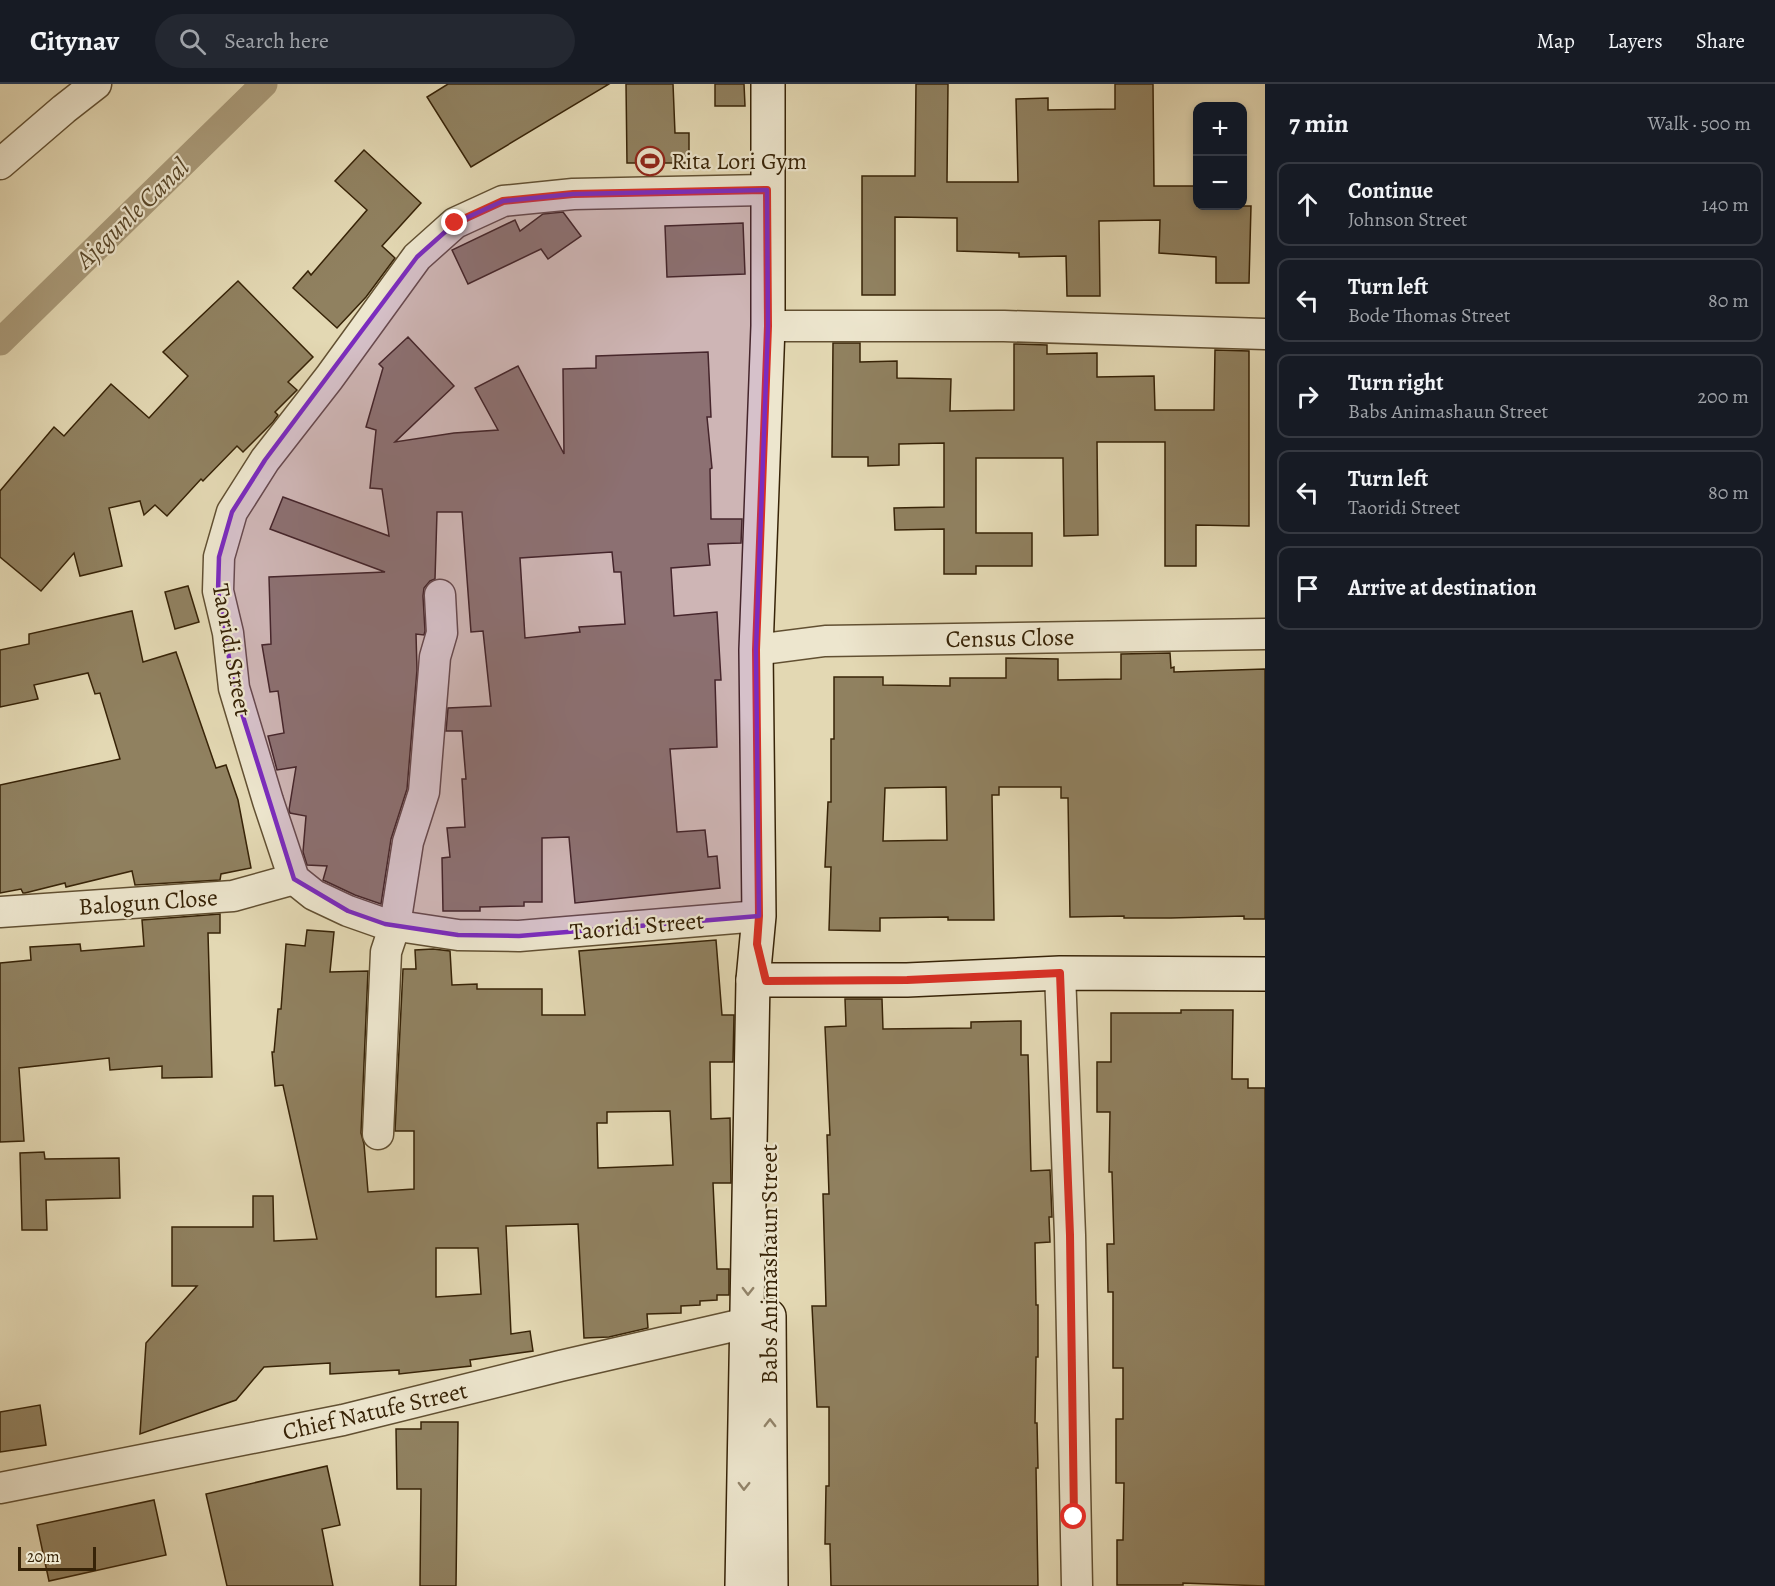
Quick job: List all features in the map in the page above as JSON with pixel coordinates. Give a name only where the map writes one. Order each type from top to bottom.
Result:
[{"type":"main road","name":"Babs Animashaun Street","points":[[768,84],[768,326],[756,650],[758,930],[771,1586]]},
{"type":"main road","points":[[760,981],[907,980],[1060,973],[1265,974]]},
{"type":"main road","name":"Babs Animashaun Street","points":[[742,1586],[747,1323],[760,981]]},
{"type":"street","points":[[0,164],[96,84]]},
{"type":"street","name":"Taoridi Street","points":[[758,930],[519,936],[458,935],[395,925],[348,912],[314,895],[294,879],[234,688],[228,633],[218,591],[219,557],[232,513],[265,460],[329,378],[417,257],[455,223],[503,201],[573,194],[767,190]]},
{"type":"street","points":[[768,326],[1004,326],[1265,334]]},
{"type":"street","points":[[378,1134],[386,952],[395,925],[408,842],[424,792],[435,657],[442,633],[440,595]]},
{"type":"street","name":"Census Close","points":[[756,650],[825,641],[1265,634]]},
{"type":"street","name":"Balogun Close","points":[[0,912],[233,896],[294,879]]},
{"type":"street","points":[[1060,973],[1070,1235],[1077,1586]]},
{"type":"street","name":"Chief Natufe Street","points":[[0,1488],[363,1416],[560,1366],[747,1323]]},
{"type":"highlighted area","points":[[767,190],[768,326],[756,650],[759,916],[519,936],[458,935],[385,924],[348,911],[294,879],[234,688],[218,591],[219,557],[232,512],[265,460],[417,257],[455,223],[503,201],[573,194]]},
{"type":"building","points":[[448,84],[609,84],[471,167],[427,97]]},
{"type":"building","points":[[626,84],[673,84],[675,133],[689,133],[689,163],[627,163]]},
{"type":"building","points":[[715,84],[744,84],[745,106],[715,106]]},
{"type":"building","points":[[916,84],[948,84],[947,182],[1018,182],[1016,99],[1048,98],[1048,110],[1115,109],[1115,84],[1153,84],[1154,186],[1193,186],[1193,210],[1247,210],[1247,206],[1251,206],[1249,283],[1216,283],[1216,257],[1159,253],[1160,220],[1099,221],[1100,296],[1067,296],[1066,256],[1019,257],[1019,253],[957,251],[957,218],[895,217],[895,295],[862,295],[862,176],[915,176]]},
{"type":"building","points":[[364,150],[421,203],[382,246],[395,258],[366,297],[337,328],[293,288],[308,271],[311,275],[367,210],[335,181]]},
{"type":"building","points":[[563,212],[581,236],[548,259],[541,249],[468,284],[452,250],[515,220],[520,231],[543,214]]},
{"type":"building","points":[[743,223],[745,274],[667,277],[665,226]]},
{"type":"building","points":[[238,281],[313,357],[288,382],[297,390],[275,412],[278,415],[273,422],[243,452],[237,446],[203,481],[201,479],[167,516],[155,505],[144,515],[140,501],[109,508],[122,566],[80,576],[74,553],[41,591],[0,557],[0,491],[54,427],[64,436],[111,384],[149,418],[188,376],[163,352]]},
{"type":"building","points":[[408,337],[454,386],[395,442],[454,433],[498,430],[475,388],[518,366],[564,454],[563,369],[596,368],[596,356],[708,352],[711,417],[707,417],[712,468],[710,469],[711,519],[742,519],[741,543],[708,544],[710,565],[671,568],[674,616],[717,612],[721,680],[715,680],[717,747],[670,749],[677,832],[705,830],[708,857],[717,856],[720,888],[575,903],[569,837],[542,838],[542,902],[524,902],[524,906],[480,907],[480,911],[443,911],[442,858],[450,857],[447,828],[465,827],[462,779],[466,779],[462,731],[446,731],[448,708],[491,706],[483,631],[471,632],[462,512],[437,512],[435,579],[424,588],[424,635],[416,634],[417,670],[407,789],[391,839],[381,904],[323,880],[327,866],[307,865],[303,852],[306,816],[290,813],[289,810],[296,767],[277,770],[268,736],[284,733],[278,691],[270,692],[262,645],[271,644],[269,577],[385,572],[270,529],[283,497],[389,536],[382,489],[370,488],[376,430],[366,427],[383,368],[379,364]],"holes":[[[612,552],[614,572],[621,572],[625,624],[579,627],[580,632],[525,638],[520,558]]]},
{"type":"building","points":[[833,343],[860,343],[860,362],[897,361],[897,378],[951,379],[950,411],[1014,410],[1014,344],[1047,345],[1047,354],[1097,353],[1097,377],[1154,376],[1155,410],[1214,410],[1215,350],[1249,351],[1249,526],[1196,525],[1196,566],[1165,566],[1165,442],[1097,442],[1098,535],[1064,536],[1063,458],[976,458],[976,533],[1032,533],[1032,566],[976,566],[976,574],[944,574],[944,529],[895,530],[894,508],[944,507],[944,443],[899,444],[899,465],[868,466],[868,457],[832,457]]},
{"type":"building","points":[[188,586],[199,622],[175,629],[165,592]]},
{"type":"building","points":[[132,611],[143,662],[176,652],[216,768],[226,765],[238,800],[251,868],[221,874],[220,880],[135,885],[132,871],[66,887],[65,883],[25,893],[21,889],[0,893],[0,785],[120,759],[100,693],[95,694],[88,673],[34,685],[38,699],[0,707],[0,650],[29,644],[29,634]]},
{"type":"building","points":[[1170,653],[1171,668],[1174,667],[1174,672],[1265,669],[1265,919],[1244,919],[1244,916],[1070,917],[1068,798],[1061,798],[1061,787],[999,787],[999,795],[992,795],[994,920],[948,920],[948,917],[880,918],[880,931],[829,930],[831,867],[825,867],[828,802],[831,802],[831,739],[834,739],[834,677],[883,677],[883,685],[950,686],[950,678],[1006,678],[1006,658],[1058,659],[1058,680],[1121,679],[1121,654]],"holes":[[[946,787],[947,840],[883,841],[885,788]]]},
{"type":"building","points":[[220,914],[220,933],[208,933],[212,1077],[162,1078],[162,1066],[110,1070],[109,1058],[19,1068],[24,1141],[0,1142],[0,963],[31,960],[30,947],[80,944],[81,951],[144,946],[142,920]]},
{"type":"building","points":[[307,930],[334,932],[330,972],[368,971],[361,1133],[368,1192],[414,1189],[414,1131],[395,1131],[403,969],[416,969],[415,950],[450,951],[452,985],[477,984],[477,989],[542,989],[542,1015],[585,1015],[579,951],[716,940],[722,1015],[734,1015],[733,1062],[710,1062],[711,1119],[730,1118],[731,1183],[713,1183],[717,1269],[729,1269],[729,1295],[717,1295],[717,1300],[700,1301],[700,1305],[681,1306],[681,1313],[647,1314],[648,1328],[609,1337],[584,1338],[578,1224],[506,1226],[511,1334],[530,1331],[533,1351],[470,1360],[471,1366],[399,1374],[399,1370],[330,1374],[330,1363],[264,1367],[236,1400],[140,1434],[146,1343],[197,1286],[172,1286],[172,1227],[253,1227],[253,1196],[273,1196],[274,1241],[317,1239],[283,1085],[275,1086],[272,1052],[274,1052],[278,1009],[281,1009],[286,944],[305,946]],"holes":[[[670,1111],[673,1165],[598,1168],[597,1123],[607,1123],[607,1112]],[[436,1248],[478,1248],[481,1294],[436,1297]]]},
{"type":"building","points":[[845,999],[882,999],[883,1029],[971,1028],[971,1022],[1021,1021],[1021,1055],[1028,1055],[1031,1171],[1050,1170],[1052,1217],[1049,1217],[1050,1242],[1035,1243],[1036,1305],[1038,1305],[1035,1423],[1037,1423],[1038,1468],[1036,1468],[1038,1586],[831,1586],[830,1544],[825,1544],[826,1486],[829,1486],[829,1407],[817,1407],[812,1306],[826,1306],[823,1194],[829,1194],[827,1135],[830,1135],[825,1027],[846,1026]]},
{"type":"building","points":[[1181,1010],[1233,1010],[1232,1079],[1248,1079],[1248,1088],[1265,1088],[1265,1586],[1183,1583],[1183,1585],[1117,1585],[1117,1540],[1123,1540],[1124,1483],[1116,1483],[1116,1419],[1123,1419],[1123,1368],[1113,1368],[1113,1292],[1108,1292],[1107,1244],[1114,1244],[1112,1172],[1109,1172],[1110,1112],[1097,1112],[1097,1062],[1111,1062],[1111,1013],[1181,1013]]},
{"type":"building","points":[[44,1152],[45,1159],[119,1158],[120,1198],[46,1200],[47,1230],[22,1230],[20,1153]]},
{"type":"building","points":[[40,1405],[46,1445],[0,1452],[0,1412]]},
{"type":"building","points":[[421,1422],[458,1422],[456,1586],[420,1586],[421,1489],[397,1489],[396,1429],[421,1429]]},
{"type":"building","points":[[327,1466],[340,1525],[322,1529],[333,1586],[227,1586],[206,1494]]},
{"type":"building","points":[[154,1500],[166,1555],[49,1581],[37,1525]]},
{"type":"waterway","name":"Ajegunle Canal","points":[[0,342],[264,84]]},
{"type":"place","name":"Rita Lori Gym","points":[[650,161]]},
{"type":"route","points":[[455,223],[503,201],[573,194],[767,190],[768,326],[756,650],[759,916],[757,944],[766,981],[907,980],[1060,973],[1070,1235],[1074,1517]]}]
